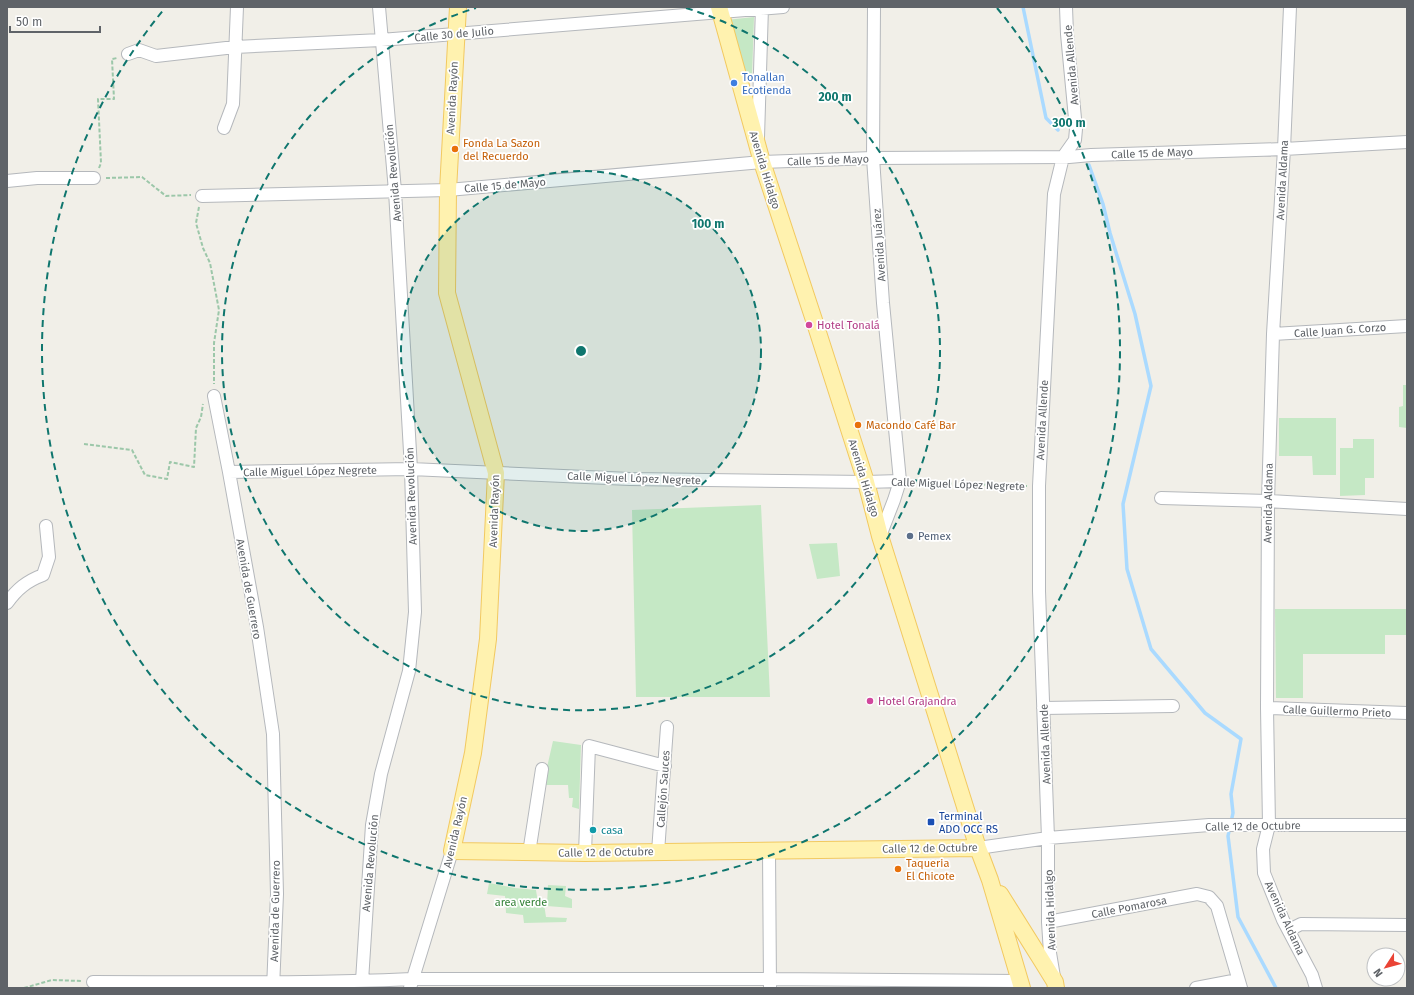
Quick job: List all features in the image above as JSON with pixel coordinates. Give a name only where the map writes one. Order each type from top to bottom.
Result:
[{"type":"main road","name":"Avenida Rayón","points":[[452,851],[473,753],[488,639],[496,473],[447,293],[448,190],[455,33],[458,7]]},
{"type":"main road","name":"Avenida Hidalgo","points":[[720,10],[760,156],[866,482],[880,536],[978,848],[990,880],[1020,985]]},
{"type":"main road","name":"Calle 12 de Octubre","points":[[452,851],[585,853],[978,848]]},
{"type":"main road","name":"Avenida Hidalgo","points":[[990,880],[1056,985]]},
{"type":"street","points":[[224,128],[233,104],[237,7]]},
{"type":"street","name":"Avenida Revolución","points":[[362,982],[372,825],[381,774],[408,671],[415,612],[411,469],[395,191],[379,7]]},
{"type":"street","name":"Calle 30 de Julio","points":[[128,54],[139,50],[156,56],[235,47],[381,40],[720,10],[783,7]]},
{"type":"street","name":"Avenida Juárez","points":[[874,7],[873,158],[883,303],[900,481]]},
{"type":"street","name":"Avenida Allende","points":[[1048,838],[1039,591],[1039,486],[1054,194],[1063,157],[1075,140],[1076,129],[1067,34],[1066,7]]},
{"type":"street","name":"Avenida Aldama","points":[[1290,7],[1284,149],[1273,334],[1268,501],[1266,708],[1269,825],[1263,849],[1264,873],[1283,920],[1290,930],[1312,975],[1316,988]]},
{"type":"street","points":[[760,156],[762,8]]},
{"type":"street","name":"Calle 15 de Mayo","points":[[202,196],[448,190],[760,156],[873,158],[1063,157],[1284,149],[1407,142]]},
{"type":"street","points":[[7,181],[38,178],[94,178]]},
{"type":"street","name":"Calle Juan G. Corzo","points":[[1273,334],[1407,326]]},
{"type":"street","name":"Avenida de Guerrero","points":[[214,396],[257,627],[273,734],[277,894],[273,985]]},
{"type":"street","name":"Calle Miguel López Negrete","points":[[229,472],[411,469],[630,479],[866,482],[900,481]]},
{"type":"street","points":[[880,536],[900,481]]},
{"type":"street","points":[[1161,498],[1268,501],[1407,509]]},
{"type":"street","points":[[7,603],[19,588],[32,579],[43,575],[49,556],[46,526]]},
{"type":"street","points":[[1043,708],[1173,706]]},
{"type":"street","name":"Calle Guillermo Prieto","points":[[1266,708],[1407,713]]},
{"type":"street","name":"Callejón Sauces","points":[[658,852],[667,727]]},
{"type":"street","points":[[585,853],[589,746],[664,766]]},
{"type":"street","points":[[529,853],[542,769]]},
{"type":"street","name":"Calle 12 de Octubre","points":[[978,848],[1048,838],[1209,825],[1407,825]]},
{"type":"street","name":"Avenida Hidalgo","points":[[1048,838],[1048,922],[1050,952],[1056,985]]},
{"type":"street","points":[[769,850],[770,983]]},
{"type":"street","name":"Avenida Rayón","points":[[411,984],[452,851]]},
{"type":"street","name":"Calle Pomarosa","points":[[1048,922],[1197,894],[1209,897],[1217,906],[1240,984]]},
{"type":"street","points":[[1290,930],[1301,924],[1407,925]]},
{"type":"street","points":[[93,982],[273,985],[362,982],[411,984],[770,983],[1020,985]]},
{"type":"street","points":[[1196,988],[1240,984]]},
{"type":"path","points":[[84,444],[132,450],[145,475],[167,478],[170,462],[194,467],[196,428],[201,416],[203,402],[214,396],[214,343],[219,310],[210,264],[203,248],[196,224],[202,196],[166,196],[142,177],[94,178],[102,163],[98,99],[114,99],[112,59],[128,54]]},
{"type":"path","name":"Calle Miguel López Negrete","points":[[900,481],[1039,486]]},
{"type":"path","points":[[24,988],[52,980],[93,982]]},
{"type":"green space","points":[[754,17],[752,76],[746,78],[726,20]]},
{"type":"green space","points":[[1403,385],[1407,385],[1407,428],[1399,427],[1399,407],[1403,406]]},
{"type":"green space","points":[[1279,418],[1336,418],[1336,475],[1313,475],[1312,456],[1279,456]]},
{"type":"green space","points":[[1353,439],[1374,439],[1374,478],[1365,478],[1365,495],[1340,496],[1340,448],[1353,448]]},
{"type":"green space","points":[[761,505],[770,697],[636,697],[632,510]]},
{"type":"green space","points":[[837,543],[840,576],[817,579],[809,544]]},
{"type":"green space","points":[[1275,609],[1407,609],[1407,635],[1385,635],[1385,654],[1303,654],[1303,698],[1276,698]]},
{"type":"green space","points":[[553,741],[581,745],[579,809],[572,807],[573,798],[569,798],[568,785],[543,785]]},
{"type":"green space","name":"area verde","points":[[489,883],[536,890],[538,903],[544,904],[546,917],[567,918],[566,922],[524,923],[523,915],[506,913],[505,896],[487,894]]},
{"type":"green space","name":"area verde","points":[[548,885],[566,886],[565,896],[572,899],[572,908],[547,906]]},
{"type":"waterway","points":[[1023,7],[1046,118],[1058,130]]},
{"type":"waterway","points":[[1089,165],[1103,204],[1110,233],[1135,314],[1151,386],[1123,504],[1127,569],[1151,649],[1205,713],[1241,739],[1231,794],[1233,813],[1228,836],[1238,917],[1276,988]]},
{"type":"place","name":"Tonallan Ecotienda","points":[[734,83]]},
{"type":"place","name":"Fonda La Sazon del Recuerdo","points":[[455,149]]},
{"type":"place","name":"Hotel Tonalá","points":[[809,325]]},
{"type":"place","name":"Macondo Café Bar","points":[[858,425]]},
{"type":"place","name":"Pemex","points":[[910,536]]},
{"type":"place","name":"Hotel Grajandra","points":[[870,701]]},
{"type":"place","name":"Terminal ADO OCC RS","points":[[931,822]]},
{"type":"place","name":"casa","points":[[593,830]]},
{"type":"place","name":"Taqueria El Chicote","points":[[898,869]]}]
